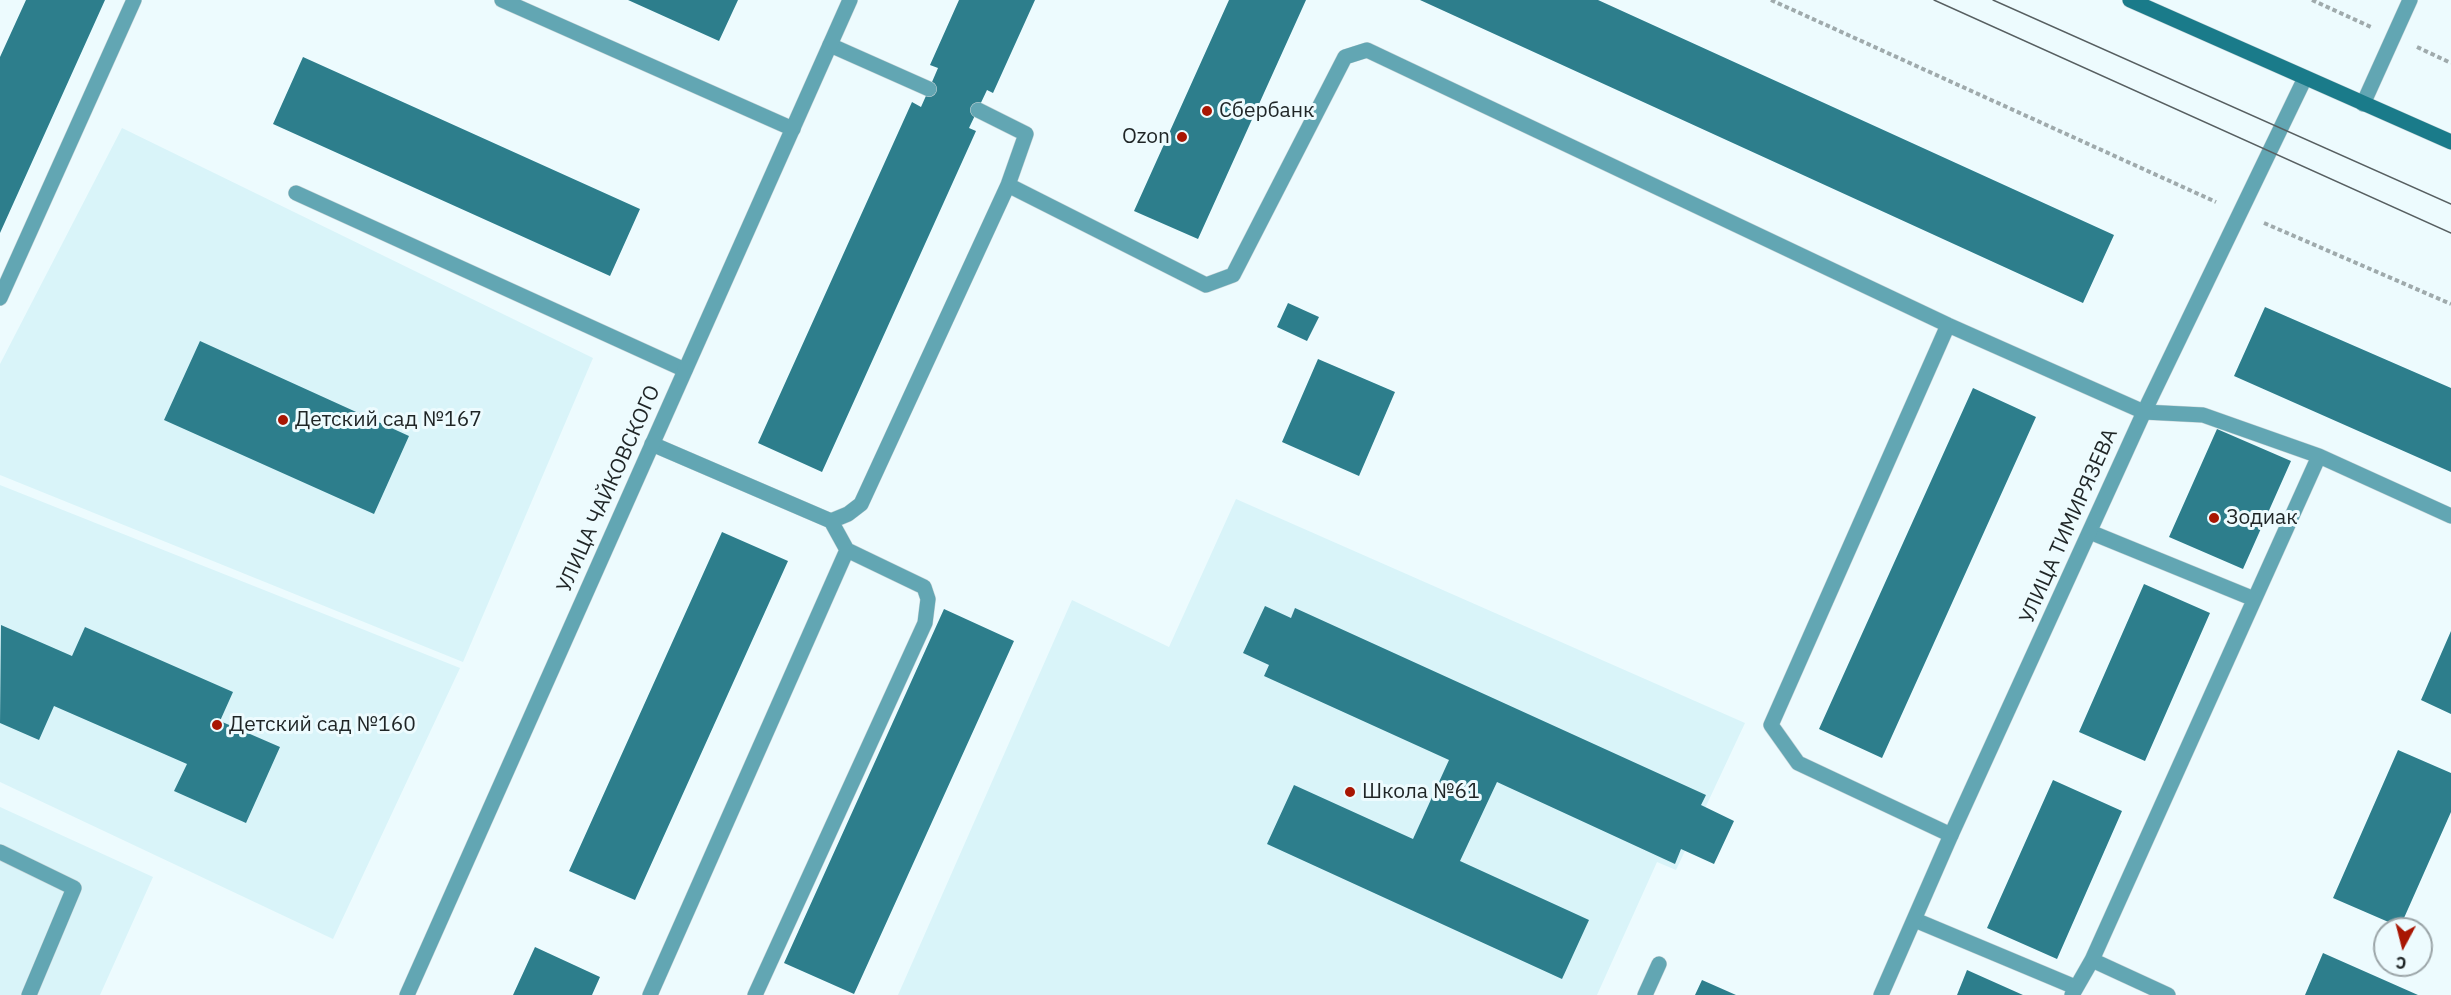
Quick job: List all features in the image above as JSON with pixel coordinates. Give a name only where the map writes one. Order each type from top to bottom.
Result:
[{"type":"main road","points":[[2130,0],[2451,142]]},
{"type":"street","points":[[0,298],[134,0]]},
{"type":"street","points":[[502,0],[793,129]]},
{"type":"street","name":"УЛИЦА ЧАЙКОВСКОГО","points":[[407,995],[850,0]]},
{"type":"street","points":[[2363,104],[2410,0]]},
{"type":"street","points":[[830,45],[929,89]]},
{"type":"street","points":[[1008,185],[1206,285],[1233,275],[1345,57],[1367,50],[1948,325],[2144,412],[2203,415],[2319,456],[2451,516]]},
{"type":"street","name":"УЛИЦА ТИМИРЯЗЕВА","points":[[1881,995],[1951,834],[2144,412],[2305,78]]},
{"type":"street","points":[[831,521],[849,514],[861,504],[1008,185],[1026,134],[978,110]]},
{"type":"street","points":[[296,193],[685,369]]},
{"type":"street","points":[[1948,325],[1771,725],[1798,763],[1951,834]]},
{"type":"street","points":[[652,444],[831,521],[847,550],[924,587],[928,599],[925,622],[755,995]]},
{"type":"street","points":[[1915,920],[2074,991],[2092,960],[2319,456]]},
{"type":"street","points":[[2090,532],[2254,598]]},
{"type":"street","points":[[650,995],[847,550]]},
{"type":"street","points":[[0,852],[74,888],[29,995]]},
{"type":"street","points":[[2092,960],[2168,995]]},
{"type":"street","points":[[1646,995],[1659,963]]},
{"type":"path","points":[[1771,0],[2239,213],[2451,304]]},
{"type":"path","points":[[2312,0],[2451,63]]},
{"type":"shaded area","name":"Детский сад №167","points":[[122,128],[593,358],[463,662],[0,475],[0,364]]},
{"type":"shaded area","name":"Детский сад №160","points":[[0,485],[460,668],[333,939],[0,782]]},
{"type":"shaded area","name":"Школа №61","points":[[1236,499],[1745,723],[1676,870],[1657,862],[1597,995],[898,995],[1072,600],[1169,647]]},
{"type":"shaded area","points":[[0,807],[153,877],[100,995],[0,995]]},
{"type":"building","points":[[26,0],[105,0],[0,233],[0,57]]},
{"type":"building","points":[[628,0],[738,0],[719,41]]},
{"type":"building","points":[[959,0],[1035,0],[993,93],[987,90],[969,128],[976,131],[822,472],[758,443],[912,102],[921,107],[938,68],[930,65]]},
{"type":"building","points":[[1229,0],[1306,0],[1198,239],[1134,211]]},
{"type":"building","points":[[1420,0],[1598,0],[2114,235],[2083,303]]},
{"type":"building","points":[[303,57],[640,209],[610,276],[273,124]]},
{"type":"building","points":[[1288,303],[1319,317],[1307,341],[1277,327]]},
{"type":"building","points":[[2265,307],[2451,388],[2451,472],[2234,376]]},
{"type":"building","points":[[200,341],[409,436],[374,514],[164,420]]},
{"type":"building","points":[[1318,359],[1395,392],[1359,476],[1282,442]]},
{"type":"building","points":[[1973,388],[2036,417],[1882,758],[1819,729]]},
{"type":"building","points":[[2217,429],[2291,461],[2243,569],[2169,537]]},
{"type":"building","points":[[722,532],[788,561],[635,900],[569,871]]},
{"type":"building","points":[[2144,584],[2210,613],[2145,761],[2079,732]]},
{"type":"building","points":[[1265,606],[1291,618],[1295,608],[1706,795],[1701,805],[1734,821],[1714,864],[1681,849],[1675,864],[1497,782],[1460,861],[1589,920],[1562,979],[1267,844],[1294,785],[1413,839],[1449,760],[1264,676],[1269,665],[1243,653]]},
{"type":"building","points":[[944,609],[1014,641],[854,994],[784,963]]},
{"type":"building","points":[[1,625],[72,656],[85,627],[233,692],[220,721],[280,747],[246,823],[174,791],[187,764],[54,706],[39,740],[0,723]]},
{"type":"building","points":[[2451,631],[2451,714],[2421,700]]},
{"type":"building","points":[[2398,750],[2451,773],[2451,812],[2404,917],[2377,917],[2333,898]]},
{"type":"building","points":[[2053,780],[2122,811],[2057,959],[1987,928]]},
{"type":"building","points":[[535,947],[600,977],[592,995],[513,995]]},
{"type":"building","points":[[2323,953],[2418,995],[2305,995]]},
{"type":"building","points":[[1967,970],[2023,995],[1957,995]]},
{"type":"building","points":[[1702,980],[1736,995],[1695,995]]},
{"type":"tram line","points":[[1934,0],[2451,233]]},
{"type":"tram line","points":[[1993,0],[2451,204]]},
{"type":"place","name":"Сбербанк","points":[[1207,111]]},
{"type":"place","name":"Ozon","points":[[1182,137]]},
{"type":"place","name":"Детский сад №167","points":[[283,420]]},
{"type":"place","name":"Зодиак","points":[[2214,518]]},
{"type":"place","name":"Детский сад №160","points":[[217,725]]},
{"type":"place","name":"Школа №61","points":[[1350,792]]}]
